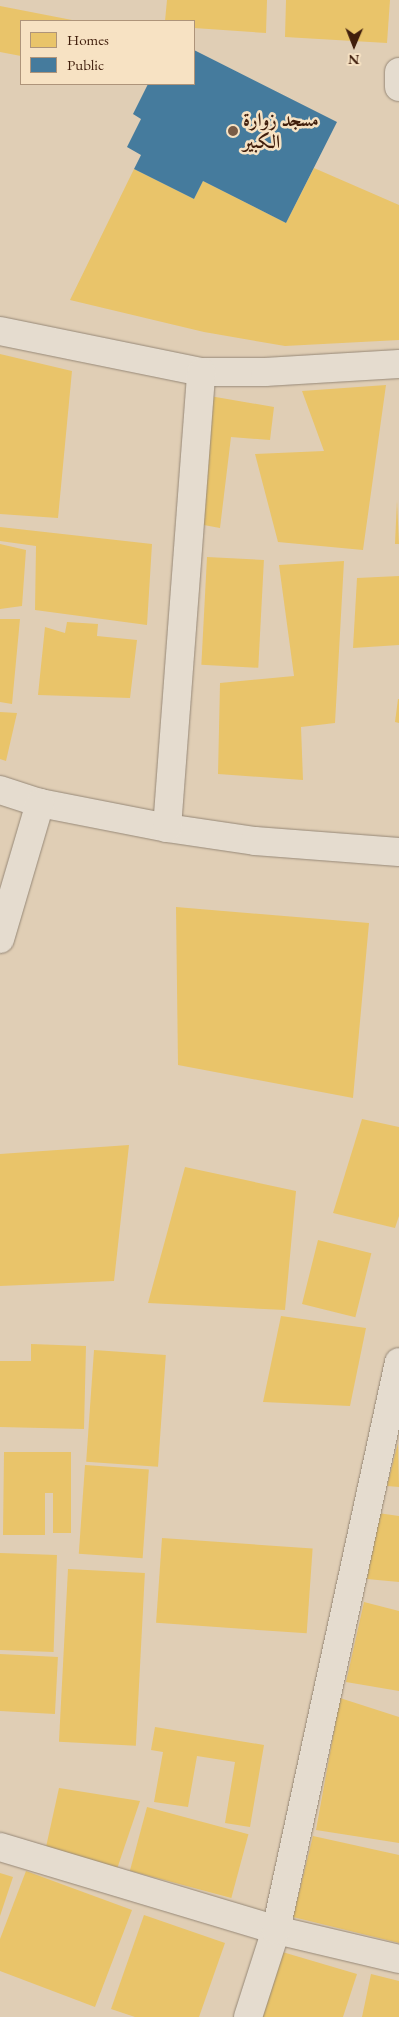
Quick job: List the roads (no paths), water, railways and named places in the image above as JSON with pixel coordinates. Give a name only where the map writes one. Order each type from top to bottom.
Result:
[{"type":"street","points":[[399,72],[399,87]]},
{"type":"street","points":[[0,331],[201,372],[265,372],[399,364]]},
{"type":"street","points":[[166,828],[201,372]]},
{"type":"street","points":[[0,790],[40,803],[166,828],[255,841],[399,852]]},
{"type":"street","points":[[0,939],[40,803]]},
{"type":"street","points":[[248,2017],[276,1930],[399,1362]]},
{"type":"street","points":[[0,1848],[276,1930],[399,1959]]},
{"type":"place","name":"مسجد زوارة الكبير","points":[[233,131]]}]
